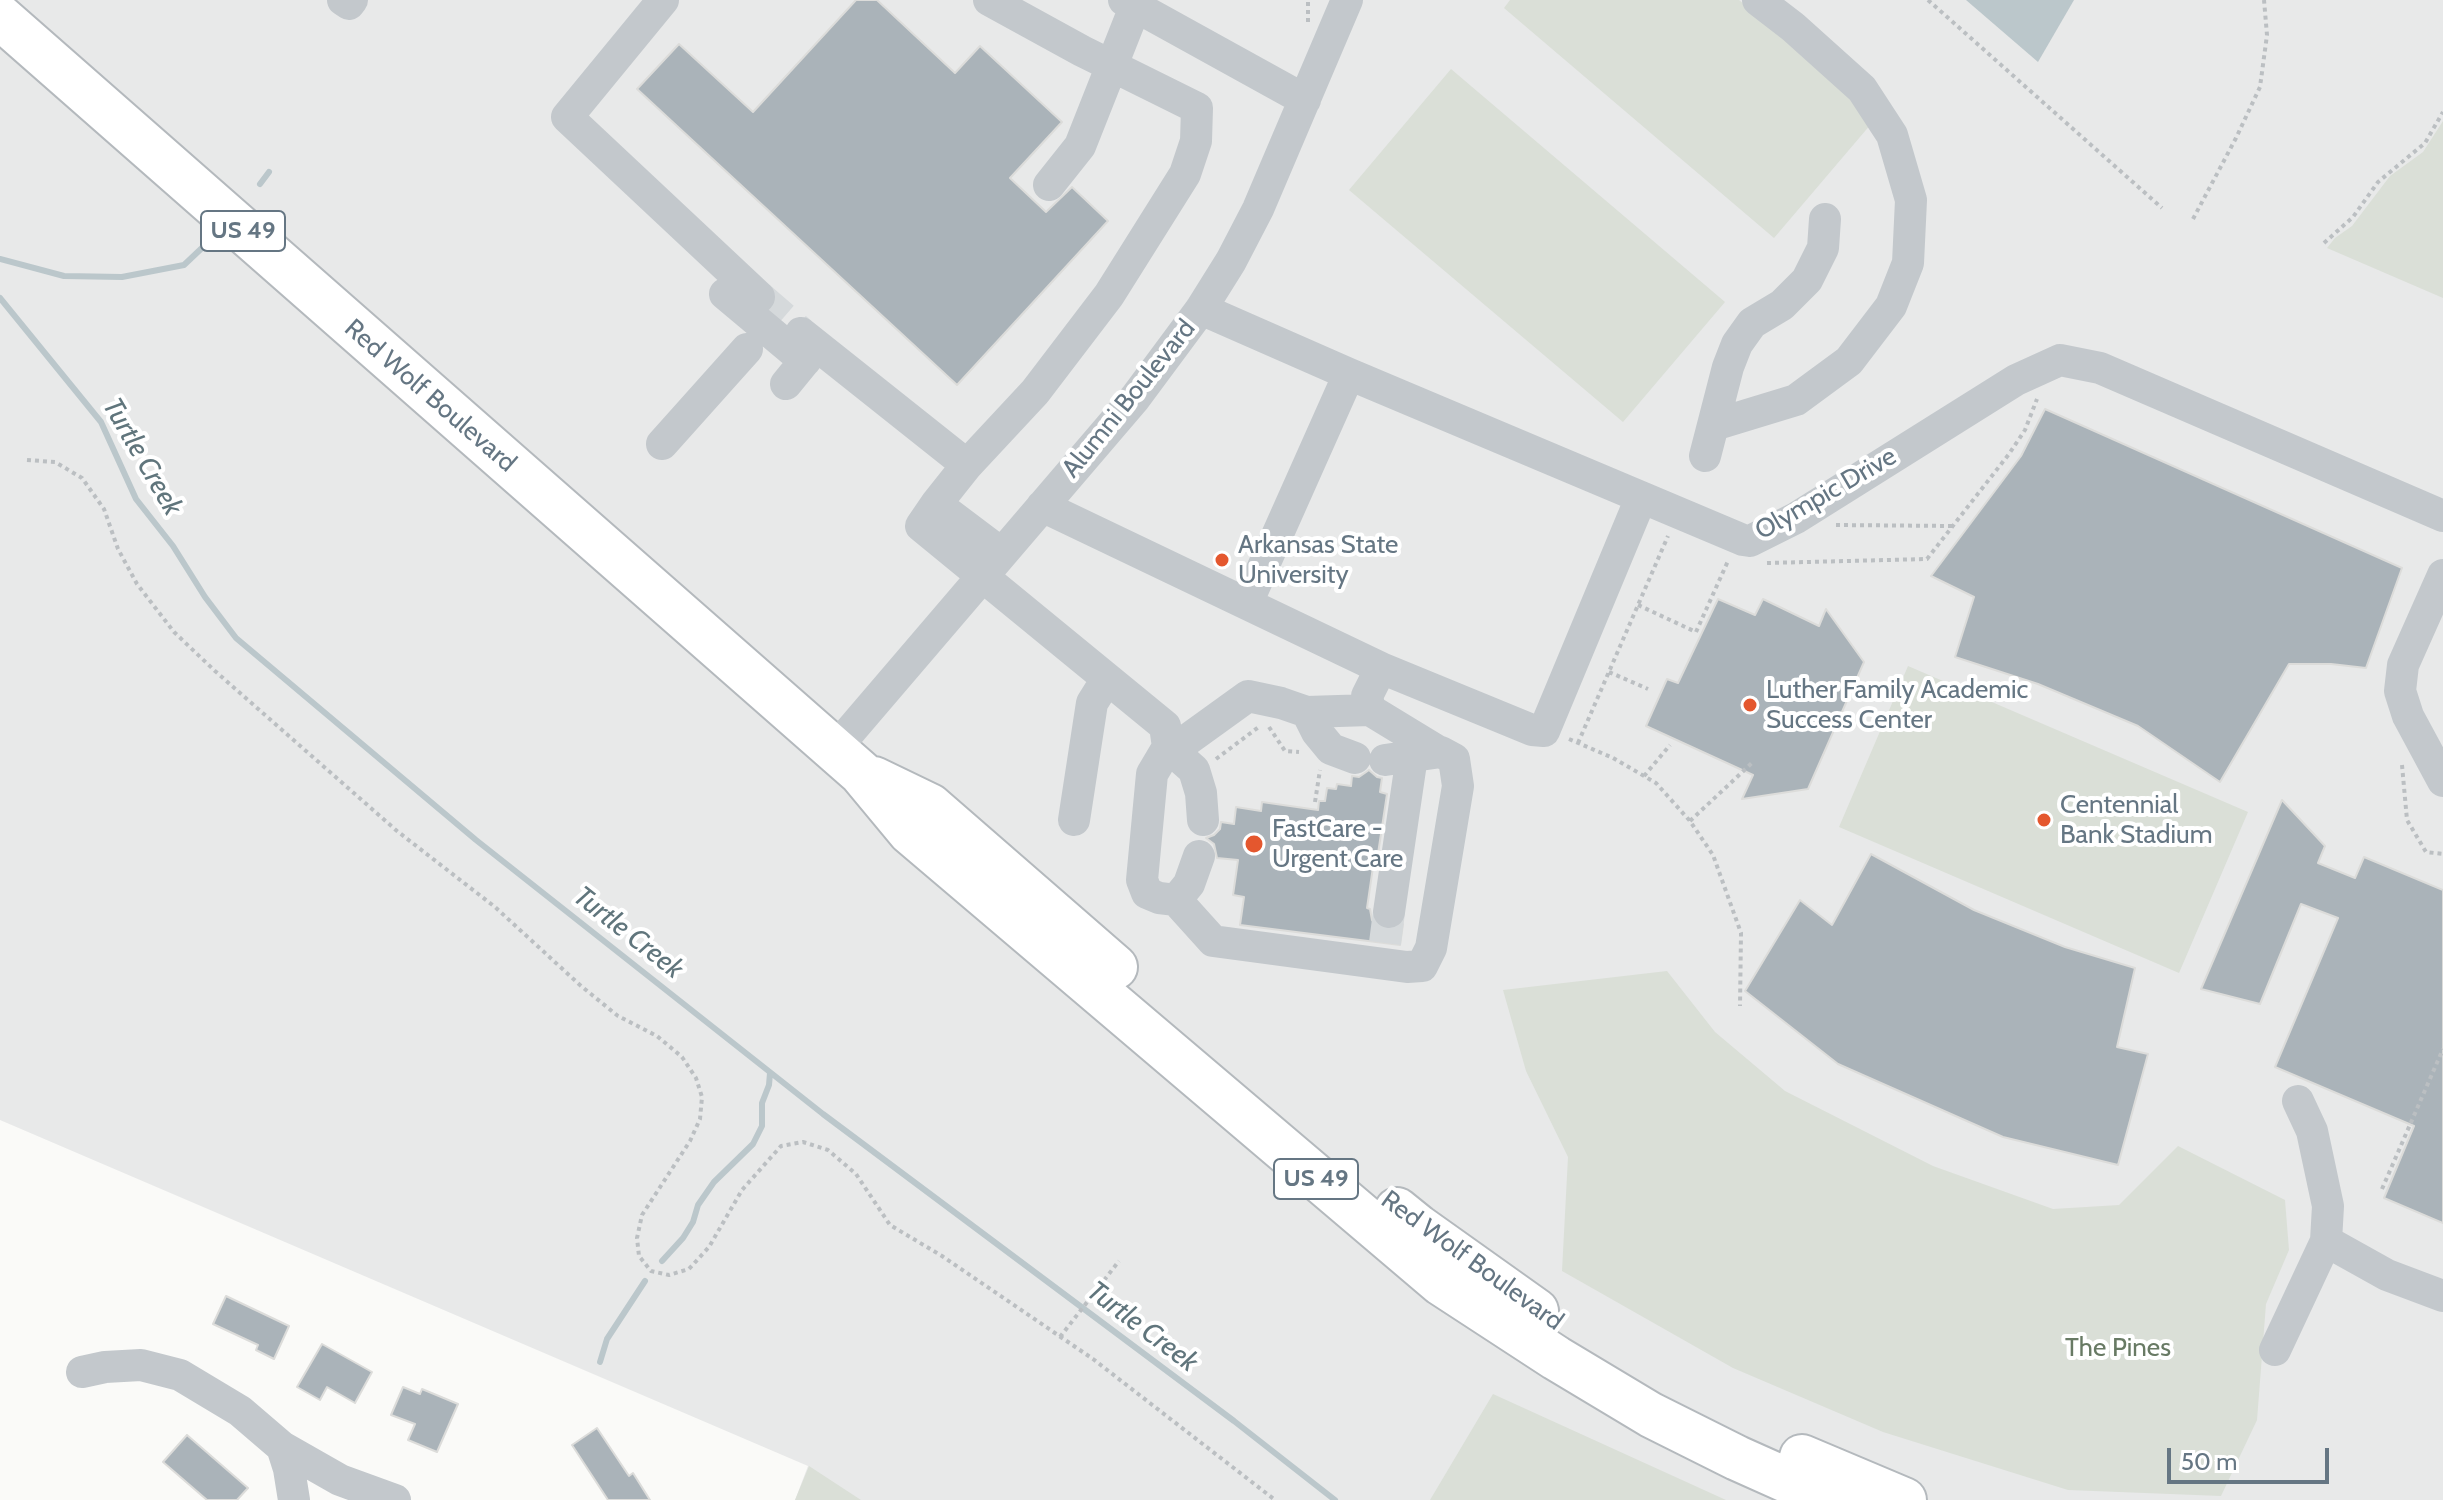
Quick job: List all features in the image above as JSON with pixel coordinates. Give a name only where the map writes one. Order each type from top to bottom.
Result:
[{"type":"highway","name":"Red Wolf Boulevard","points":[[0,17],[847,761],[910,832],[1441,1283],[1651,1415],[1831,1500]]},
{"type":"highway","name":"Red Wolf Boulevard","points":[[847,761],[930,806],[1223,1062],[1418,1227],[1534,1310],[1609,1358],[1759,1438],[1904,1500]]},
{"type":"street","points":[[343,0],[349,4],[352,0]]},
{"type":"street","points":[[663,0],[567,117],[732,296],[802,356],[967,465]]},
{"type":"street","points":[[989,0],[1197,108],[1196,141],[1185,174],[1109,295],[1035,392],[967,465],[921,526],[992,565],[1107,679],[1165,726],[1168,747],[1152,774],[1142,880],[1147,893],[1176,900],[1213,941],[1383,953],[1422,966],[1431,948],[1458,786],[1454,759],[1331,749],[1317,732],[1307,712]]},
{"type":"street","name":"Alumni Boulevard","points":[[847,761],[992,565],[1135,398],[1201,309],[1258,209],[1347,0]]},
{"type":"street","points":[[1714,425],[1796,400],[1849,361],[1891,306],[1908,263],[1911,200],[1892,135],[1862,89],[1758,0]]},
{"type":"street","points":[[1049,185],[1080,146],[1112,66],[1130,3],[1305,100]]},
{"type":"street","points":[[1705,456],[1737,344],[1752,323],[1782,305],[1807,280],[1823,248],[1825,219]]},
{"type":"street","name":"Olympic Drive","points":[[1201,309],[1743,540],[1750,541],[1796,518],[2016,380],[2060,360],[2100,368],[2443,516]]},
{"type":"street","points":[[662,444],[747,349]]},
{"type":"street","points":[[1247,603],[1349,374]]},
{"type":"street","points":[[1042,506],[1381,668],[1532,730],[1544,730],[1641,498]]},
{"type":"street","points":[[2443,575],[2403,665],[2400,691],[2408,716],[2443,781]]},
{"type":"street","points":[[1381,668],[1367,696],[1370,710],[1398,756],[1389,912]]},
{"type":"street","points":[[1074,820],[1092,703],[1107,679]]},
{"type":"street","points":[[1168,747],[1187,740],[1248,696],[1307,712],[1370,710]]},
{"type":"street","points":[[1168,747],[1194,770],[1201,793],[1203,820]]},
{"type":"street","points":[[1176,900],[1189,884],[1199,856]]},
{"type":"street","points":[[2275,1350],[2326,1241],[2328,1206],[2312,1131],[2298,1101]]},
{"type":"street","points":[[2326,1241],[2387,1275],[2443,1296]]},
{"type":"street","points":[[82,1372],[141,1365],[180,1375],[240,1411],[282,1447],[340,1480],[395,1500]]},
{"type":"street","points":[[282,1447],[294,1500]]},
{"type":"path","points":[[1928,0],[2162,208]]},
{"type":"path","points":[[2193,219],[2260,87],[2267,35],[2264,0]]},
{"type":"path","points":[[2324,243],[2353,217],[2378,182],[2425,143],[2443,112]]},
{"type":"path","points":[[1756,563],[1927,559],[2009,454],[2025,430],[2039,395]]},
{"type":"path","points":[[27,460],[55,462],[82,478],[104,509],[118,549],[137,584],[174,632],[215,671],[397,831],[495,907],[581,986],[618,1016],[657,1036],[682,1057],[696,1078],[702,1097],[700,1119],[690,1141],[642,1215],[637,1238],[639,1256],[651,1271],[669,1275],[689,1269],[709,1247],[742,1190],[781,1146],[803,1142],[828,1150],[856,1174],[890,1225],[942,1256],[1060,1337],[1166,1414],[1275,1500]]},
{"type":"path","points":[[1830,525],[1954,526]]},
{"type":"path","points":[[1578,743],[1672,527]]},
{"type":"path","points":[[1638,605],[1696,632],[1731,553]]},
{"type":"path","points":[[1609,672],[1648,689]]},
{"type":"path","points":[[1195,775],[1265,722],[1285,751],[1310,754]]},
{"type":"path","points":[[1544,730],[1613,758],[1656,783],[1690,821],[1713,855],[1741,933],[1740,1006]]},
{"type":"path","points":[[1644,776],[1670,745]]},
{"type":"path","points":[[1315,802],[1322,756]]},
{"type":"path","points":[[1690,821],[1753,762]]},
{"type":"path","points":[[2382,1189],[2443,1049]]},
{"type":"path","points":[[1060,1337],[1119,1261]]},
{"type":"shaded area","name":"Arkansas State University","points":[[0,0],[2443,0],[2443,1500],[795,1500],[808,1466],[0,1120]]},
{"type":"shaded area","points":[[1966,0],[2074,0],[2038,62]]},
{"type":"green space","points":[[1510,0],[1739,0],[1877,117],[1774,238],[1504,8]]},
{"type":"green space","points":[[1451,69],[1725,302],[1623,422],[1349,190]]},
{"type":"green space","points":[[2443,121],[2443,298],[2327,248],[2352,226],[2390,176],[2423,152]]},
{"type":"green space","name":"Centennial Bank Stadium","points":[[1908,666],[2248,812],[2179,973],[1839,827]]},
{"type":"green space","name":"The Pines","points":[[1667,971],[1715,1032],[1785,1091],[1933,1166],[2053,1209],[2119,1205],[2178,1146],[2285,1200],[2289,1250],[2266,1304],[2257,1420],[2221,1496],[2068,1490],[1883,1432],[1733,1368],[1562,1271],[1568,1157],[1526,1071],[1503,990]]},
{"type":"green space","points":[[1493,1394],[1726,1500],[1430,1500]]},
{"type":"green space","points":[[809,1466],[861,1500],[795,1500]]},
{"type":"building","points":[[856,0],[877,0],[955,73],[980,46],[1062,122],[1010,178],[1046,212],[1072,187],[1108,221],[957,385],[637,89],[679,44],[753,112]]},
{"type":"building","points":[[2045,409],[2402,568],[2366,668],[2289,664],[2220,782],[2138,726],[2038,684],[1955,657],[1974,597],[1931,576],[2021,456]]},
{"type":"building","name":"Luther Family Academic Success Center","points":[[1718,599],[1755,615],[1763,599],[1819,626],[1826,609],[1864,662],[1808,789],[1742,799],[1753,775],[1646,726],[1667,679],[1678,683]]},
{"type":"building","points":[[1369,770],[1382,778],[1380,792],[1387,794],[1367,908],[1378,927],[1387,931],[1403,924],[1400,945],[1240,925],[1244,897],[1233,895],[1238,860],[1217,858],[1214,844],[1206,838],[1220,829],[1221,822],[1234,824],[1236,807],[1261,811],[1262,802],[1318,810],[1319,801],[1325,801],[1327,788],[1336,789],[1337,784],[1351,786],[1352,776],[1359,777]]},
{"type":"building","points":[[2282,800],[2325,846],[2318,863],[2355,878],[2364,857],[2443,890],[2443,1223],[2384,1198],[2414,1126],[2275,1067],[2338,918],[2301,904],[2260,1004],[2201,989]]},
{"type":"building","points":[[1871,854],[1974,910],[2065,947],[2135,968],[2117,1047],[2148,1054],[2118,1165],[2003,1137],[1838,1064],[1745,991],[1800,900],[1832,925]]},
{"type":"building","points":[[226,1296],[289,1326],[274,1359],[256,1350],[258,1345],[213,1324]]},
{"type":"building","points":[[322,1344],[372,1372],[355,1403],[327,1387],[320,1400],[297,1387]]},
{"type":"building","points":[[403,1387],[420,1394],[422,1389],[458,1404],[437,1452],[408,1440],[415,1424],[391,1415]]},
{"type":"building","points":[[597,1428],[629,1476],[633,1473],[650,1500],[608,1500],[572,1445]]},
{"type":"building","points":[[187,1435],[248,1488],[237,1500],[207,1500],[163,1462]]},
{"type":"waterway","points":[[260,184],[269,172]]},
{"type":"waterway","points":[[0,259],[64,276],[122,277],[184,265],[203,247]]},
{"type":"waterway","name":"Turtle Creek","points":[[0,298],[101,422],[136,499],[173,546],[205,597],[236,638],[476,840],[823,1114],[1335,1500]]},
{"type":"waterway","points":[[662,1261],[683,1238],[693,1222],[698,1205],[714,1182],[753,1144],[762,1126],[762,1103],[770,1073]]},
{"type":"waterway","points":[[600,1362],[607,1339],[645,1281]]},
{"type":"tunnel","points":[[759,297],[801,333]]},
{"type":"tunnel","points":[[1385,943],[1389,912]]},
{"type":"place","name":"Arkansas State University","points":[[1222,560]]},
{"type":"place","name":"Luther Family Academic Success Center","points":[[1750,705]]},
{"type":"place","name":"Centennial Bank Stadium","points":[[2044,820]]},
{"type":"place","name":"FastCare - Urgent Care","points":[[1254,844]]}]
